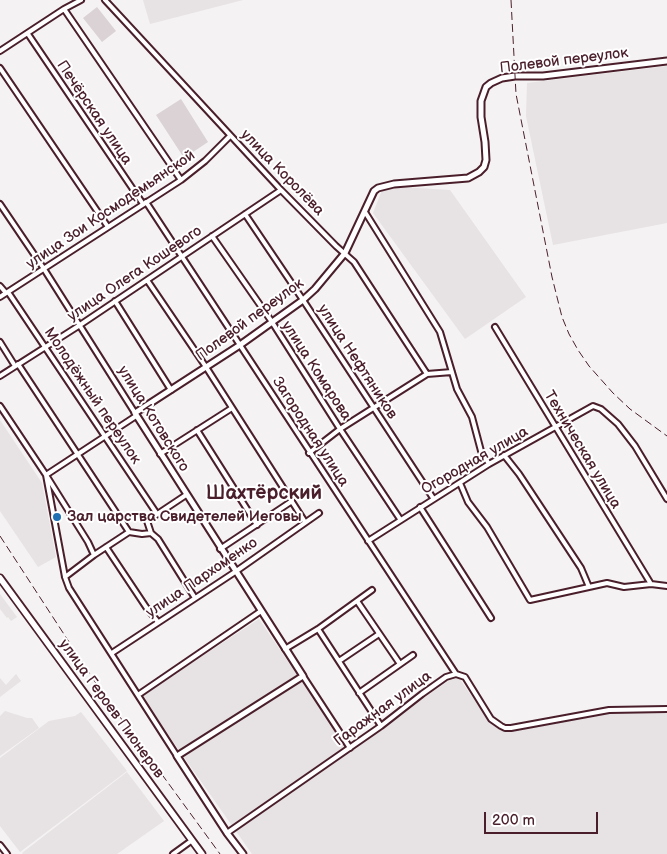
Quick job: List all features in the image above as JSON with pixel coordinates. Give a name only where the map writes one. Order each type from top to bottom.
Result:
[{"type":"main road","name":"улица Героев Пионеров","points":[[0,578],[202,854]]},
{"type":"street","points":[[0,51],[81,0]]},
{"type":"street","name":"улица Королёва","points":[[105,0],[281,190],[357,266],[427,374]]},
{"type":"street","points":[[64,9],[181,180]]},
{"type":"street","name":"Печёрская улица","points":[[28,34],[144,203]]},
{"type":"street","name":"Полевой переулок","points":[[46,475],[240,345],[303,300],[345,254],[374,191],[384,186],[468,178],[479,172],[484,167],[486,160],[481,101],[486,87],[494,81],[515,76],[543,76],[667,61]]},
{"type":"street","points":[[0,68],[108,227]]},
{"type":"street","name":"улица Зои Космодемьянской","points":[[0,297],[181,180],[205,161],[230,136]]},
{"type":"street","name":"улица Олега Кошевого","points":[[0,376],[80,325],[281,190]]},
{"type":"street","name":"Загородная улица","points":[[144,203],[182,257],[456,674]]},
{"type":"street","name":"улица Котовского","points":[[0,204],[44,269],[220,549],[350,748]]},
{"type":"street","points":[[365,212],[440,332],[457,388],[472,417],[481,451],[489,464]]},
{"type":"street","name":"улица Нефтяников","points":[[245,214],[433,498]]},
{"type":"street","name":"улица Комарова","points":[[212,236],[272,322],[400,519]]},
{"type":"street","points":[[147,280],[206,367],[305,522]]},
{"type":"street","name":"Молодёжный переулок","points":[[0,286],[7,292],[46,346],[157,514]]},
{"type":"street","points":[[114,302],[171,390]]},
{"type":"street","name":"Техническая улица","points":[[495,327],[651,584]]},
{"type":"street","points":[[0,342],[129,532]]},
{"type":"street","points":[[309,452],[340,429],[427,374],[452,372]]},
{"type":"street","points":[[0,406],[46,475],[88,542],[94,555]]},
{"type":"street","name":"Огородная улица","points":[[368,541],[433,498],[504,455],[588,408],[596,406],[618,424],[635,446],[667,499]]},
{"type":"street","points":[[160,454],[232,408]]},
{"type":"street","points":[[197,430],[257,525]]},
{"type":"street","points":[[504,455],[519,474],[581,568],[589,587]]},
{"type":"street","name":"улица Героев Пионеров","points":[[46,475],[65,577],[76,600],[227,833],[243,854]]},
{"type":"street","points":[[460,483],[468,502],[487,527],[530,600],[607,582],[624,586],[651,584],[667,586]]},
{"type":"street","points":[[186,495],[147,521],[151,533],[158,539],[195,598]]},
{"type":"street","points":[[220,549],[292,502]]},
{"type":"street","points":[[420,507],[491,618]]},
{"type":"street","name":"улица Пархоменко","points":[[112,653],[235,572],[319,513]]},
{"type":"street","points":[[65,577],[129,532],[151,533]]},
{"type":"street","points":[[106,547],[158,622]]},
{"type":"street","points":[[285,649],[372,590]]},
{"type":"street","points":[[357,601],[400,664]]},
{"type":"street","points":[[138,695],[261,611]]},
{"type":"street","points":[[318,628],[381,726]]},
{"type":"street","points":[[339,661],[379,634]]},
{"type":"street","points":[[359,693],[414,656]]},
{"type":"street","name":"Гаражная улица","points":[[227,833],[381,726],[422,694],[446,678],[456,674],[465,678],[492,720],[505,728],[610,710],[667,709]]},
{"type":"street","points":[[177,756],[302,676]]},
{"type":"street","points":[[174,854],[192,841]]},
{"type":"street","points":[[1,846],[7,854]]},
{"type":"shaded area","points":[[143,0],[243,0],[150,24]]},
{"type":"shaded area","points":[[97,7],[116,31],[102,42],[83,18]]},
{"type":"shaded area","points":[[667,66],[667,223],[553,245],[526,116],[527,83]]},
{"type":"shaded area","points":[[181,99],[208,142],[184,158],[156,115]]},
{"type":"shaded area","points":[[400,187],[450,190],[526,297],[465,339],[373,213],[382,190]]},
{"type":"shaded area","points":[[0,420],[42,483],[56,557],[38,567],[0,511]]},
{"type":"shaded area","points":[[0,594],[17,617],[11,621],[0,609]]},
{"type":"shaded area","points":[[259,619],[346,747],[450,680],[459,678],[491,724],[499,729],[510,731],[618,712],[667,712],[667,854],[252,854],[141,696]]},
{"type":"shaded area","points":[[16,674],[21,681],[0,697],[0,678],[6,685]]},
{"type":"shaded area","points":[[5,711],[32,718],[39,728],[0,756],[0,716]]},
{"type":"shaded area","points":[[81,712],[127,771],[20,852],[0,826],[0,758],[49,721],[75,716]]},
{"type":"shaded area","points":[[127,772],[164,821],[117,854],[22,853]]},
{"type":"railway","points":[[511,0],[516,94],[552,277],[562,317],[569,334],[589,366],[630,409],[667,436]]},
{"type":"railway","points":[[0,536],[101,691],[220,854]]},
{"type":"place","name":"Зал царства Свидетелей Иеговы","points":[[57,517]]},
{"type":"district","name":"Шахтёрский","points":[[264,494]]}]
